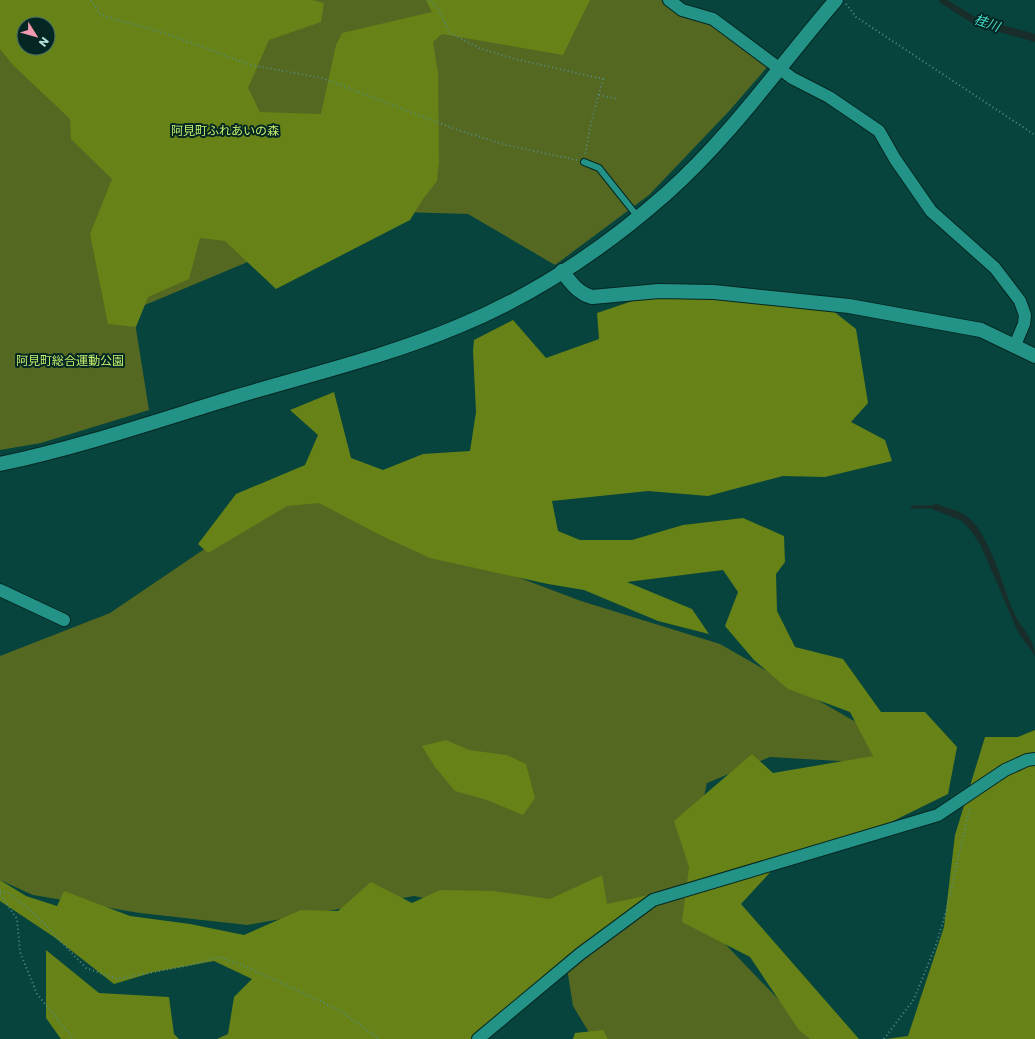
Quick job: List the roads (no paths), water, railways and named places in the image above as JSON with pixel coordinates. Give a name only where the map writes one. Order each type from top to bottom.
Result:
[{"type":"street","points":[[669,0],[682,10],[712,19],[792,78],[828,97],[879,131],[895,159],[931,211],[995,268],[1020,301],[1025,315],[1024,324],[1015,345]]},
{"type":"street","points":[[0,464],[59,450],[413,344],[460,326],[505,304],[562,271],[638,217],[700,161],[780,69],[836,0]]},
{"type":"street","points":[[562,271],[574,286],[584,294],[592,297],[659,291],[714,292],[849,306],[981,330],[1015,345],[1035,356]]},
{"type":"street","points":[[0,590],[64,620]]},
{"type":"street","points":[[478,1039],[580,954],[653,900],[938,815],[1005,770],[1035,758]]},
{"type":"lane","points":[[584,162],[599,168],[638,217]]},
{"type":"water","name":"桂川","points":[[938,0],[947,0],[977,18],[1035,34],[1035,42],[975,25]]},
{"type":"water","points":[[934,503],[965,515],[974,522],[988,546],[1014,613],[1033,644],[1035,656],[1018,632],[981,546],[972,532],[962,521],[932,509]]},
{"type":"waterway","points":[[912,507],[936,507]]},
{"type":"park label","name":"阿見町ふれあいの森","points":[[225,130]]},
{"type":"park label","name":"阿見町総合運動公園","points":[[70,360]]}]
